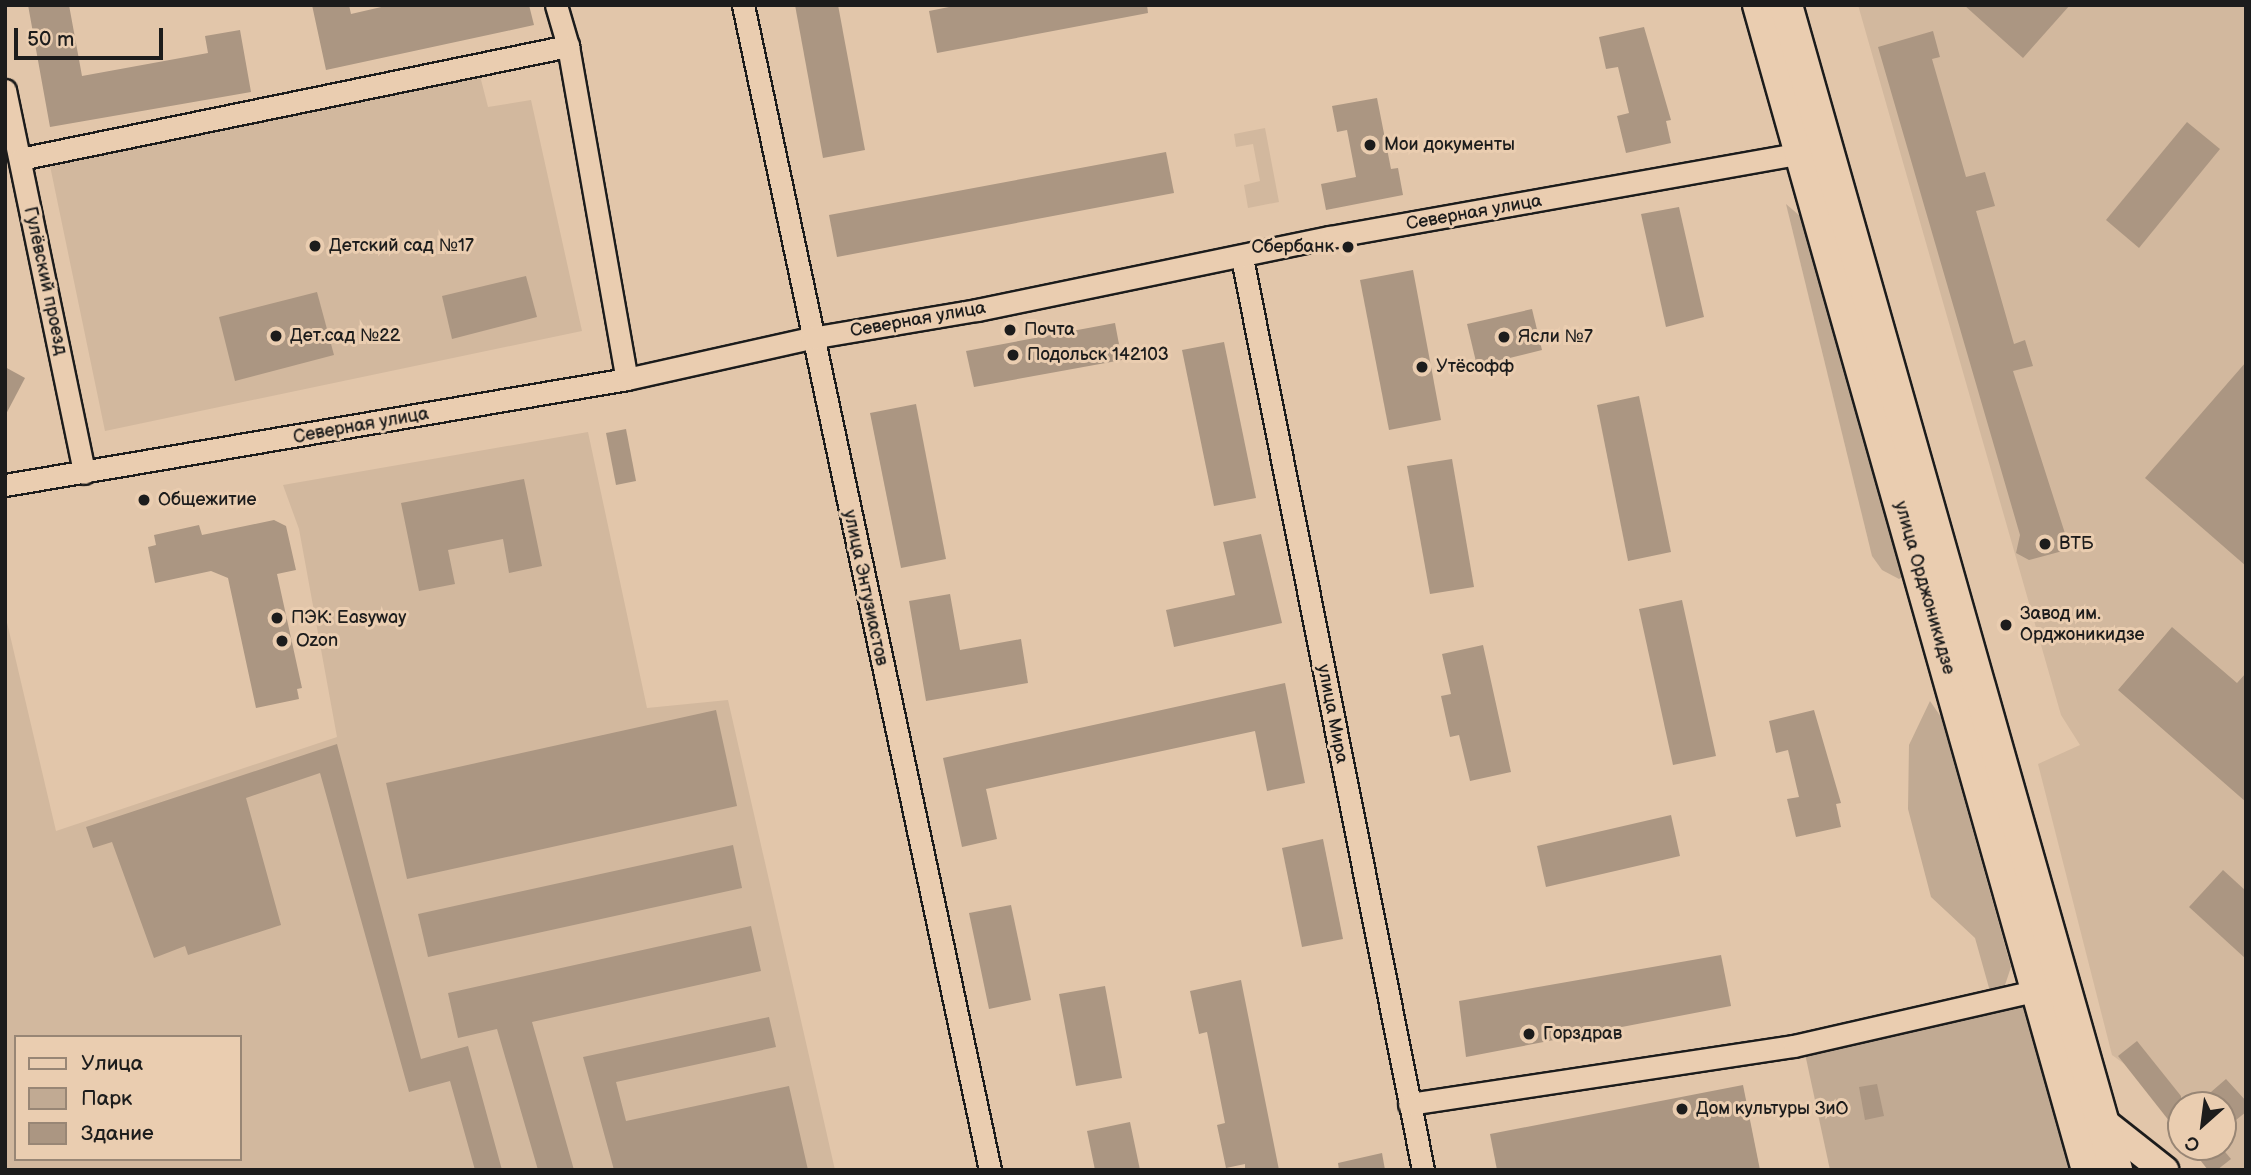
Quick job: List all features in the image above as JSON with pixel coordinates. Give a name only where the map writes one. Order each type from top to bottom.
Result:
[{"type":"main road","name":"улица Орджоникидзе","points":[[1759,5],[1814,150]]},
{"type":"main road","name":"улица Орджоникидзе","points":[[1786,5],[1814,150],[2051,987],[2088,1170]]},
{"type":"main road","name":"улица Орджоникидзе","points":[[2051,987],[2103,1122],[2116,1170]]},
{"type":"street","points":[[556,5],[568,46],[627,379]]},
{"type":"street","name":"улица Энтузиастов","points":[[743,5],[811,338],[990,1170]]},
{"type":"street","points":[[20,159],[568,46]]},
{"type":"street","name":"Гулёвский проезд","points":[[5,90],[84,473]]},
{"type":"street","name":"Северная улица","points":[[5,485],[627,379],[811,338],[1242,258],[1330,237],[1814,150]]},
{"type":"street","name":"улица Мира","points":[[1242,258],[1423,1170]]},
{"type":"street","points":[[1409,1104],[1794,1046],[2051,987]]},
{"type":"street","points":[[2103,1122],[2164,1170]]},
{"type":"shaded area","points":[[1858,5],[2246,5],[2246,1170],[2208,1170],[2201,1161],[2237,1161],[2237,1091],[2167,1091],[2167,1095],[2112,1055],[2038,764],[2080,745],[2061,715]]},
{"type":"shaded area","name":"Детский сад №17","points":[[479,72],[488,107],[531,100],[582,331],[105,431],[49,161]]},
{"type":"shaded area","points":[[1265,128],[1279,202],[1248,208],[1244,185],[1260,181],[1253,144],[1236,147],[1234,134]]},
{"type":"shaded area","points":[[588,432],[647,708],[728,700],[835,1170],[5,1170],[5,614],[56,831],[337,737],[299,529],[283,485]]},
{"type":"green space","points":[[1786,204],[1800,216],[1904,576],[1899,579],[1882,570],[1872,556]]},
{"type":"green space","points":[[1930,701],[1941,717],[2011,967],[2004,988],[1991,995],[1975,938],[1931,897],[1908,809],[1909,745]]},
{"type":"green space","points":[[2004,1004],[2022,1006],[2037,1019],[2080,1170],[1830,1170],[1804,1049]]},
{"type":"building","points":[[28,5],[69,5],[82,76],[208,53],[205,36],[240,30],[251,92],[50,127]]},
{"type":"building","points":[[312,5],[349,5],[351,14],[390,5],[529,5],[534,25],[326,70]]},
{"type":"building","points":[[795,5],[838,5],[865,150],[823,158]]},
{"type":"building","points":[[959,5],[1147,5],[1148,13],[937,53],[929,11]]},
{"type":"building","points":[[1964,5],[2070,5],[2023,58]]},
{"type":"building","points":[[1644,27],[1671,120],[1666,121],[1671,143],[1626,153],[1617,116],[1629,113],[1618,67],[1606,69],[1599,37]]},
{"type":"building","points":[[1933,31],[1940,57],[1932,59],[1966,177],[1985,172],[1995,206],[1976,211],[2014,344],[2025,340],[2033,366],[2013,371],[2070,549],[2029,560],[2016,553],[2020,535],[1878,47]]},
{"type":"building","points":[[1377,98],[1391,169],[1398,168],[1403,195],[1326,210],[1321,184],[1356,177],[1347,130],[1337,132],[1332,106]]},
{"type":"building","points":[[2187,122],[2220,149],[2139,248],[2106,220]]},
{"type":"building","points":[[1166,152],[1174,193],[837,257],[829,215]]},
{"type":"building","points":[[1679,207],[1704,317],[1666,327],[1641,214]]},
{"type":"building","points":[[1413,270],[1441,420],[1389,430],[1360,280]]},
{"type":"building","points":[[526,276],[537,317],[452,339],[442,296]]},
{"type":"building","name":"Дет.сад №22","points":[[317,292],[334,355],[235,381],[219,317]]},
{"type":"building","name":"Ясли №7","points":[[1532,309],[1542,350],[1477,366],[1467,324]]},
{"type":"building","points":[[1115,323],[1122,360],[974,387],[966,351]]},
{"type":"building","points":[[1224,342],[1256,498],[1214,506],[1182,350]]},
{"type":"building","points":[[2246,362],[2246,566],[2145,478]]},
{"type":"building","points":[[5,367],[25,378],[5,416]]},
{"type":"building","points":[[1639,396],[1671,552],[1628,561],[1597,405]]},
{"type":"building","points":[[916,404],[946,559],[901,568],[870,413]]},
{"type":"building","points":[[626,429],[636,481],[616,485],[606,433]]},
{"type":"building","points":[[1452,459],[1474,587],[1430,594],[1407,466]]},
{"type":"building","points":[[524,479],[542,566],[509,573],[503,539],[448,550],[455,584],[419,591],[401,503]]},
{"type":"building","points":[[274,520],[286,526],[296,570],[277,574],[302,688],[297,689],[299,699],[256,708],[228,578],[211,571],[155,583],[148,547],[156,545],[154,535],[199,525],[202,535]]},
{"type":"building","points":[[1261,534],[1282,623],[1174,647],[1166,610],[1235,595],[1223,542]]},
{"type":"building","points":[[950,594],[960,650],[1021,639],[1028,683],[926,701],[909,601]]},
{"type":"building","points":[[1682,600],[1716,756],[1673,765],[1639,609]]},
{"type":"building","points":[[2172,627],[2237,683],[2246,673],[2246,802],[2118,690]]},
{"type":"building","points":[[1483,645],[1511,772],[1470,781],[1459,735],[1450,737],[1441,696],[1451,694],[1442,654]]},
{"type":"building","points":[[1285,683],[1305,783],[1267,791],[1255,731],[986,789],[997,839],[962,847],[943,758]]},
{"type":"building","points":[[716,710],[737,806],[407,879],[386,783]]},
{"type":"building","points":[[1814,710],[1841,803],[1836,804],[1841,827],[1796,837],[1787,799],[1799,797],[1788,750],[1776,753],[1769,721]]},
{"type":"building","points":[[337,744],[421,1059],[468,1046],[502,1170],[475,1170],[450,1081],[409,1092],[320,773],[246,798],[281,925],[188,955],[185,946],[154,958],[112,842],[93,848],[86,827]]},
{"type":"building","points":[[1671,815],[1680,856],[1546,887],[1537,846]]},
{"type":"building","points":[[1323,839],[1343,939],[1302,947],[1282,848]]},
{"type":"building","points":[[733,845],[742,888],[428,957],[418,914]]},
{"type":"building","points":[[2223,870],[2246,891],[2246,959],[2189,907]]},
{"type":"building","points":[[1011,905],[1031,1000],[989,1009],[969,913]]},
{"type":"building","points":[[751,926],[761,971],[532,1022],[574,1170],[538,1170],[497,1029],[458,1038],[448,993]]},
{"type":"building","points":[[1721,955],[1731,1006],[1466,1057],[1459,1001]]},
{"type":"building","points":[[1241,980],[1279,1170],[1245,1170],[1245,1164],[1226,1168],[1217,1125],[1225,1123],[1207,1032],[1199,1034],[1190,991]]},
{"type":"building","points":[[1105,986],[1122,1078],[1076,1086],[1059,994]]},
{"type":"building","points":[[769,1017],[776,1047],[616,1082],[626,1121],[789,1086],[808,1170],[614,1170],[583,1057]]},
{"type":"building","points":[[2137,1041],[2177,1091],[2167,1091],[2167,1118],[2118,1056]]},
{"type":"building","points":[[2226,1079],[2237,1091],[2212,1091]]},
{"type":"building","points":[[1877,1084],[1884,1116],[1865,1120],[1859,1087]]},
{"type":"building","name":"Дом культуры ЗиО","points":[[1743,1085],[1760,1170],[1497,1170],[1490,1134]]},
{"type":"building","points":[[2237,1091],[2246,1101],[2246,1112],[2237,1119]]},
{"type":"building","points":[[1130,1122],[1140,1170],[1095,1170],[1087,1131]]},
{"type":"building","points":[[1382,1153],[1385,1170],[1339,1170],[1338,1163]]},
{"type":"building","points":[[2201,1161],[2228,1161],[2217,1170],[2208,1170]]},
{"type":"place","name":"Мои документы","points":[[1370,145]]},
{"type":"place","name":"Детский сад №17","points":[[315,246]]},
{"type":"place","name":"Сбербанк","points":[[1348,247]]},
{"type":"place","name":"Почта","points":[[1010,330]]},
{"type":"place","name":"Дет.сад №22","points":[[276,336]]},
{"type":"place","name":"Ясли №7","points":[[1504,337]]},
{"type":"place","name":"Подольск 142103","points":[[1013,355]]},
{"type":"place","name":"Утёсофф","points":[[1422,367]]},
{"type":"place","name":"Общежитие","points":[[144,500]]},
{"type":"place","name":"ВТБ","points":[[2045,544]]},
{"type":"place","name":"ПЭК: Easyway","points":[[277,618]]},
{"type":"place","name":"Завод им. Орджоникидзе","points":[[2006,625]]},
{"type":"place","name":"Ozon","points":[[282,641]]},
{"type":"place","name":"Горздрав","points":[[1529,1034]]},
{"type":"place","name":"Дом культуры ЗиО","points":[[1682,1109]]}]
